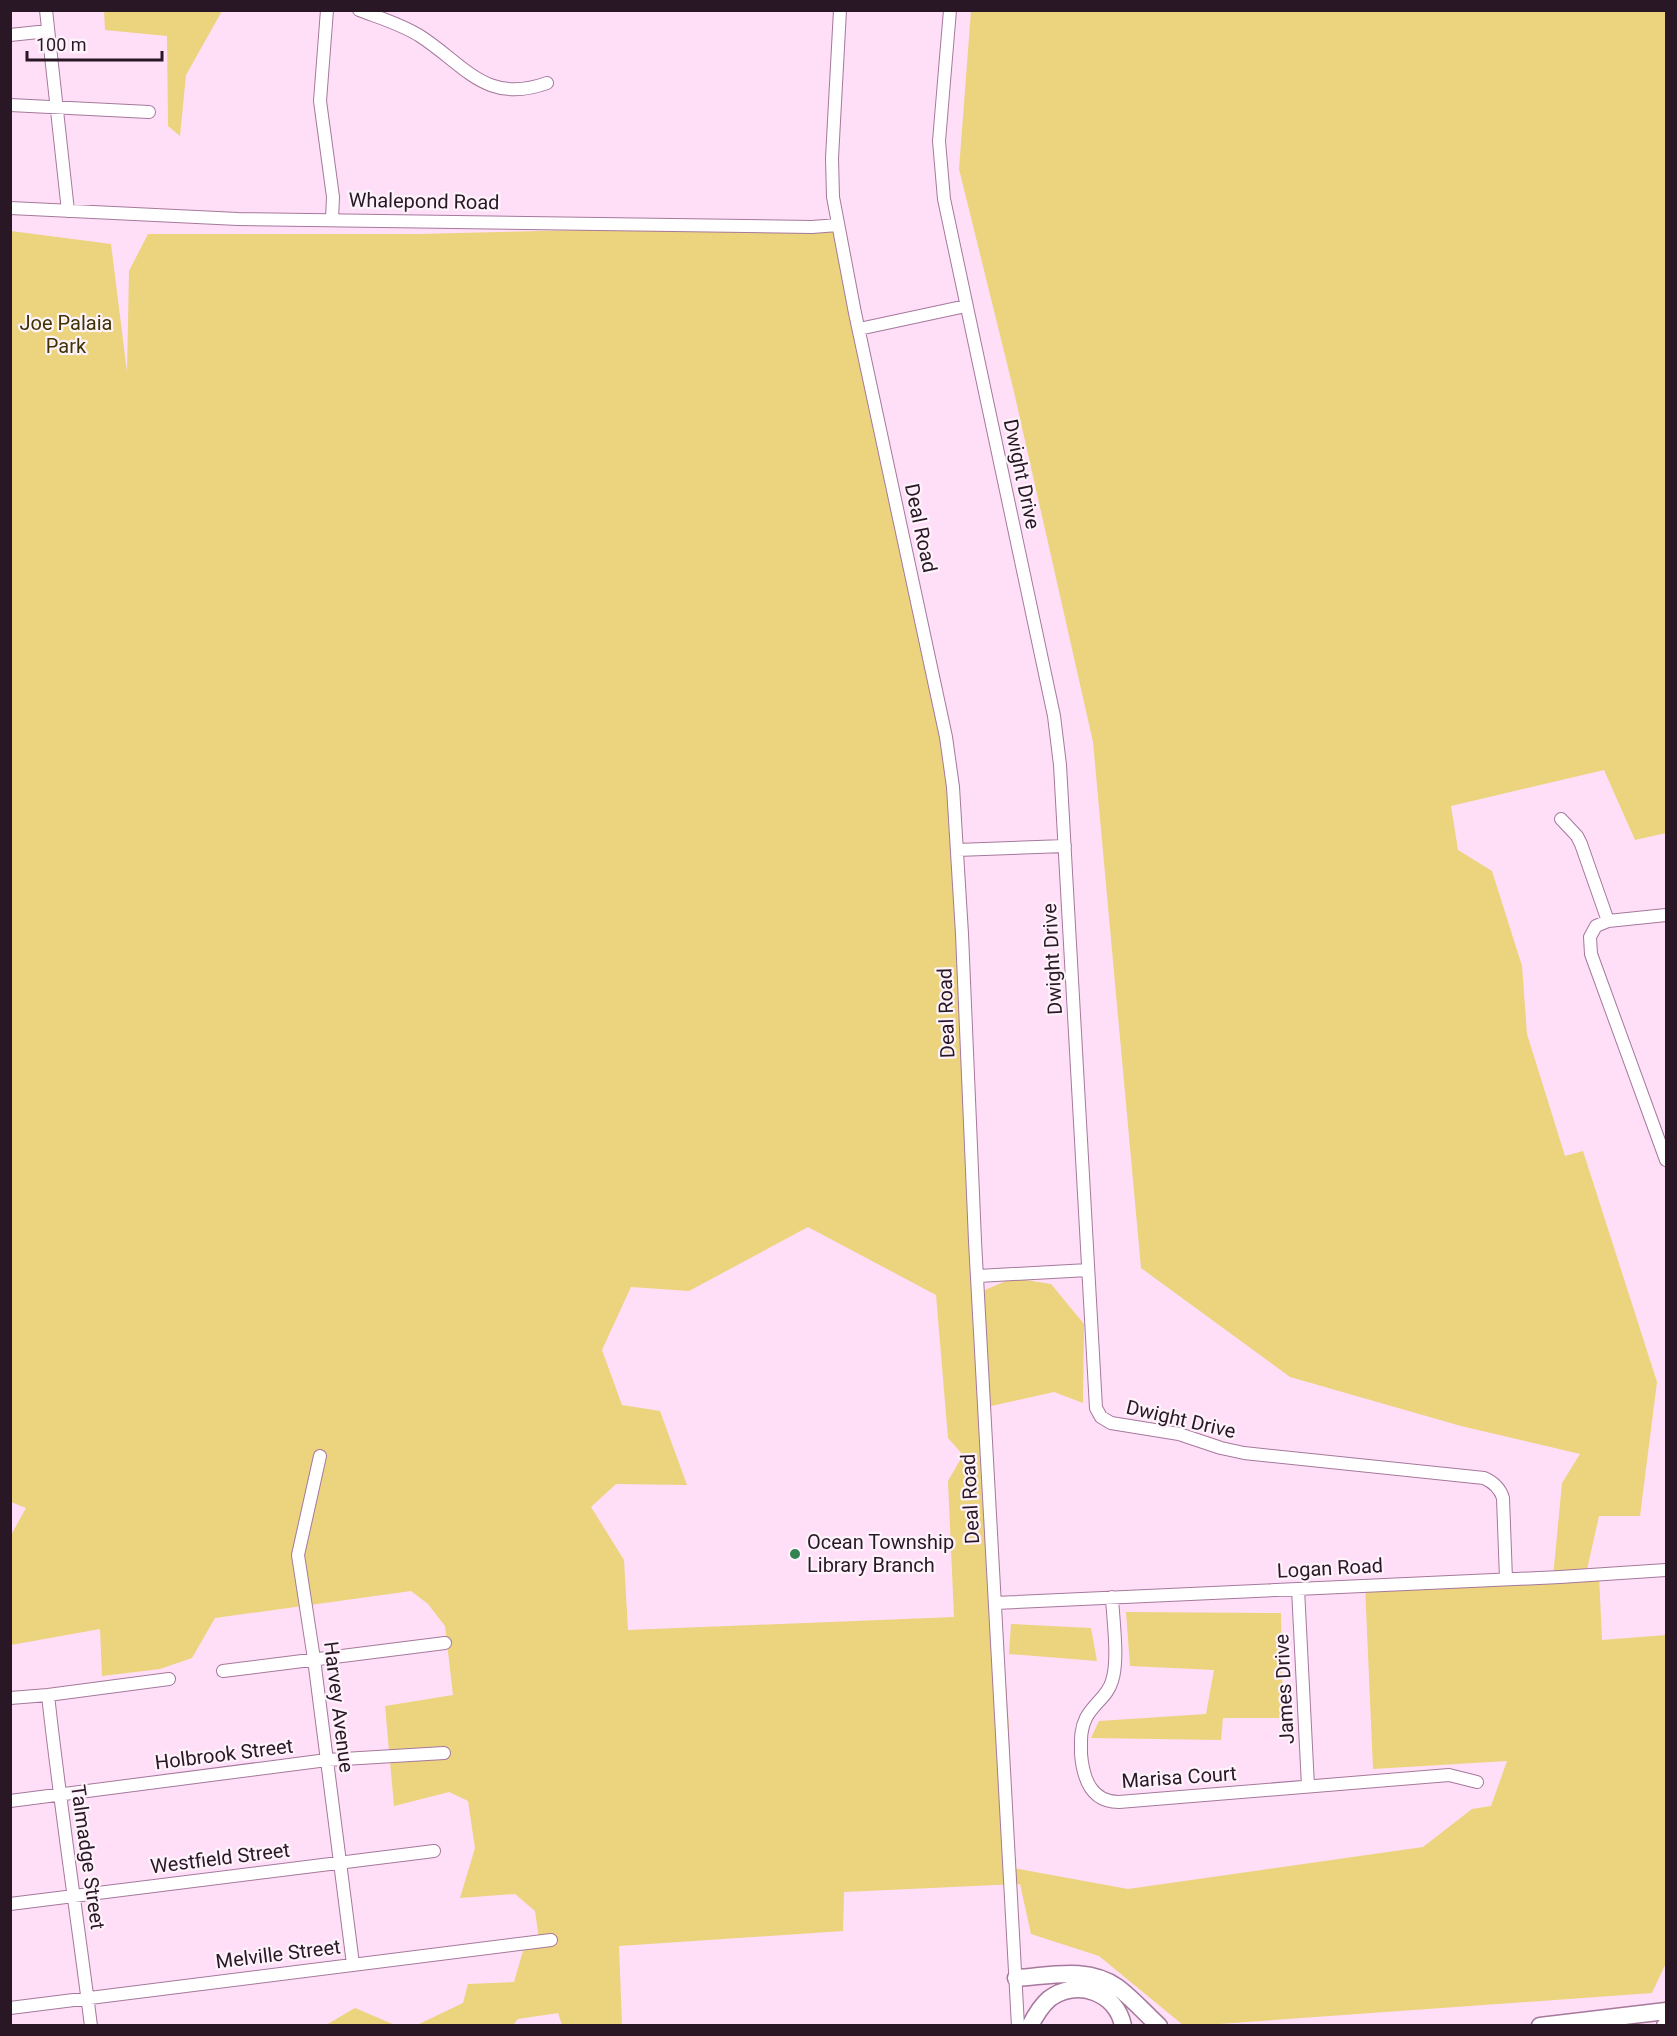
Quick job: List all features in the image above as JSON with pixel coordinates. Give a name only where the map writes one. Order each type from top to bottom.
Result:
[{"type":"main road","points":[[1016,1978],[1077,1973],[1095,1976],[1116,1987],[1159,2025]]},
{"type":"main road","points":[[1030,2025],[1041,2007],[1051,1998],[1058,1993],[1078,1989],[1090,1990],[1113,2003],[1121,2016],[1123,2025]]},
{"type":"main road","points":[[1540,2025],[1666,2011]]},
{"type":"street","points":[[46,10],[68,211]]},
{"type":"street","points":[[327,10],[320,100],[333,197],[332,219]]},
{"type":"street","points":[[359,10],[412,31],[467,73],[489,84],[519,91],[547,83]]},
{"type":"street","name":"Deal Road","points":[[840,10],[832,158],[832,183],[838,225],[946,737],[952,787],[1018,2025]]},
{"type":"street","name":"Dwight Drive","points":[[950,10],[939,141],[944,199],[1054,716],[1060,765],[1095,1401],[1099,1414],[1106,1421],[1114,1424],[1179,1434],[1244,1453],[1484,1479],[1498,1487],[1503,1498],[1506,1579]]},
{"type":"street","points":[[10,35],[48,31]]},
{"type":"street","points":[[10,105],[149,112]]},
{"type":"street","name":"Whalepond Road","points":[[10,208],[238,219],[789,227],[838,225]]},
{"type":"street","points":[[859,329],[966,306]]},
{"type":"street","points":[[1561,819],[1577,836],[1581,844],[1608,921]]},
{"type":"street","points":[[957,850],[1065,846]]},
{"type":"street","points":[[1666,915],[1608,921],[1598,924],[1590,937],[1590,948],[1666,1160]]},
{"type":"street","points":[[978,1276],[1088,1270]]},
{"type":"street","name":"Harvey Avenue","points":[[320,1456],[298,1555],[314,1659],[353,1964]]},
{"type":"street","name":"Logan Road","points":[[995,1603],[1666,1570]]},
{"type":"street","name":"James Drive","points":[[1299,1589],[1308,1786]]},
{"type":"street","name":"Marisa Court","points":[[1112,1598],[1114,1663],[1112,1680],[1107,1692],[1090,1710],[1085,1719],[1081,1736],[1082,1771],[1085,1780],[1094,1793],[1106,1800],[1119,1802],[1449,1775],[1477,1782]]},
{"type":"street","points":[[223,1671],[445,1643]]},
{"type":"street","points":[[10,1698],[169,1679]]},
{"type":"street","name":"Talmadge Street","points":[[48,1695],[59,1794],[75,1896],[91,2025]]},
{"type":"street","name":"Holbrook Street","points":[[10,1801],[327,1760],[444,1753]]},
{"type":"street","name":"Westfield Street","points":[[10,1905],[434,1851]]},
{"type":"street","name":"Melville Street","points":[[10,2008],[551,1940]]},
{"type":"green space","points":[[104,11],[222,11],[186,75],[180,136],[168,126],[167,36],[105,30]]},
{"type":"green space","name":"Joe Palaia Park","points":[[971,11],[1666,11],[1666,833],[1635,840],[1604,770],[1451,806],[1458,850],[1492,871],[1522,966],[1527,1034],[1565,1156],[1583,1151],[1657,1382],[1640,1516],[1599,1516],[1586,1574],[1599,1575],[1602,1640],[1666,1635],[1666,1963],[1652,1993],[1183,2025],[1099,1956],[1031,1934],[1020,1884],[844,1892],[843,1931],[619,1946],[622,2025],[562,2025],[558,2013],[518,2019],[513,2025],[417,2025],[463,2003],[468,1984],[514,1982],[523,1951],[540,1946],[535,1911],[515,1894],[460,1898],[475,1848],[468,1801],[449,1792],[394,1806],[385,1706],[453,1695],[445,1626],[428,1604],[411,1591],[215,1618],[192,1658],[160,1669],[102,1676],[100,1629],[11,1645],[11,1535],[26,1508],[11,1502],[11,231],[111,244],[127,372],[129,271],[148,234],[418,234],[838,224],[949,754],[980,1292],[1013,1278],[1051,1284],[1084,1324],[1083,1403],[1054,1392],[987,1407],[1009,1728],[1013,1868],[1128,1889],[1423,1847],[1472,1809],[1491,1806],[1507,1761],[1373,1769],[1365,1585],[1553,1577],[1562,1483],[1580,1454],[1461,1426],[1290,1377],[1141,1268],[1093,742],[1014,392],[959,169]],"holes":[[[808,1227],[936,1295],[948,1438],[963,1455],[948,1481],[954,1617],[628,1630],[624,1560],[591,1507],[616,1484],[687,1485],[660,1411],[622,1405],[602,1350],[631,1287],[689,1291]]]},
{"type":"green space","points":[[1126,1612],[1281,1613],[1283,1718],[1223,1718],[1221,1740],[1091,1738],[1099,1721],[1206,1714],[1214,1670],[1130,1666]]},
{"type":"green space","points":[[1011,1624],[1091,1628],[1097,1661],[1009,1654]]},
{"type":"green space","points":[[355,2008],[395,2025],[326,2025]]},
{"type":"place","name":"Ocean Township Library Branch","points":[[795,1554]]}]
